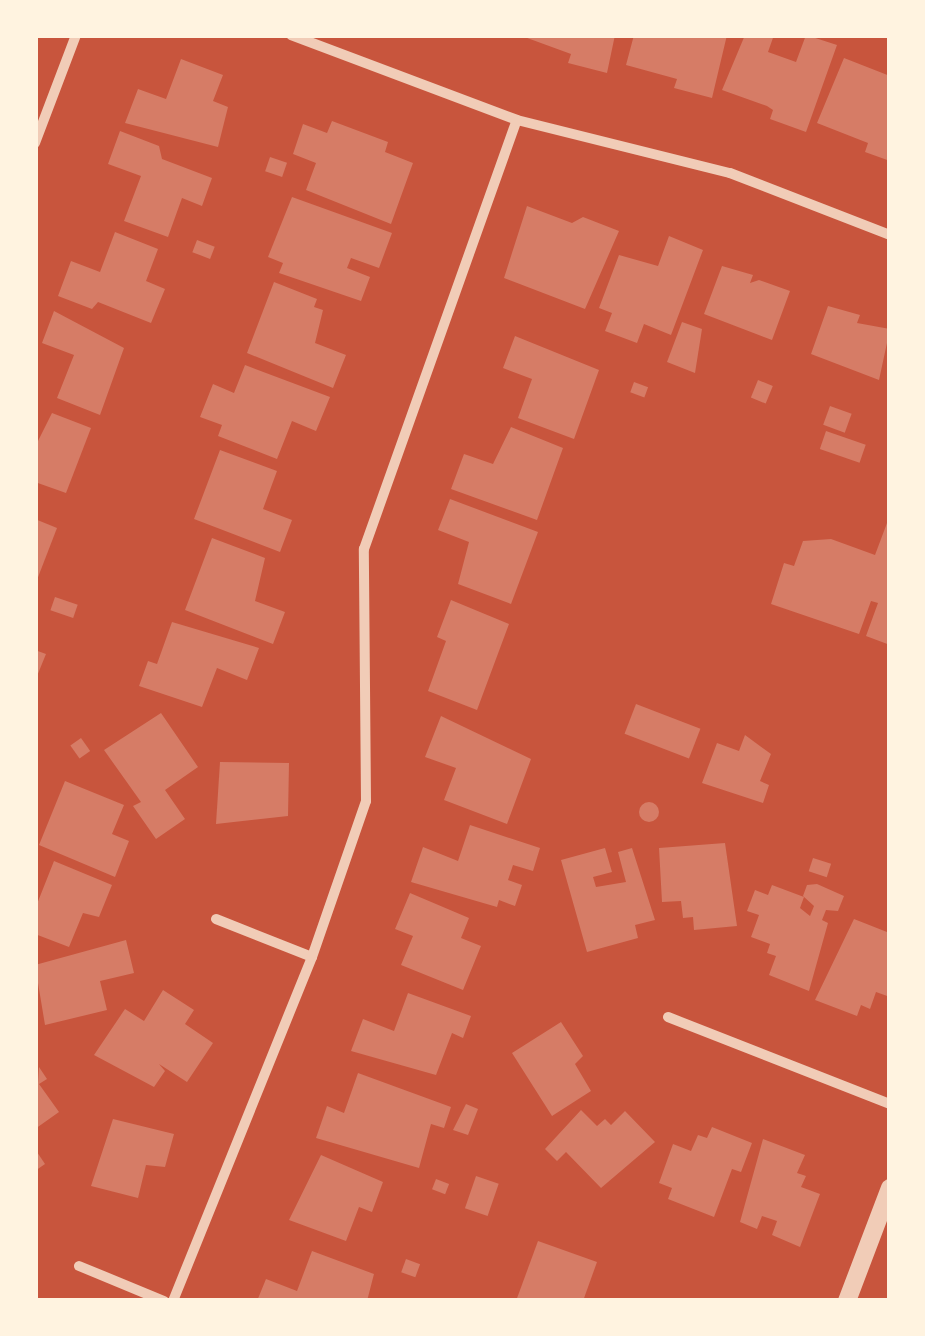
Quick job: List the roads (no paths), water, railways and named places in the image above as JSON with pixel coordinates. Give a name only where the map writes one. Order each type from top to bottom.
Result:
[{"type":"street","points":[[35,144],[76,35]]},
{"type":"street","points":[[291,35],[516,120],[730,173],[890,235]]},
{"type":"street","points":[[173,1301],[312,957],[366,801],[364,548],[516,120]]},
{"type":"street","points":[[216,919],[312,957]]},
{"type":"street","points":[[668,1017],[890,1104]]},
{"type":"street","points":[[847,1301],[890,1188]]},
{"type":"street","points":[[79,1266],[164,1301]]}]
